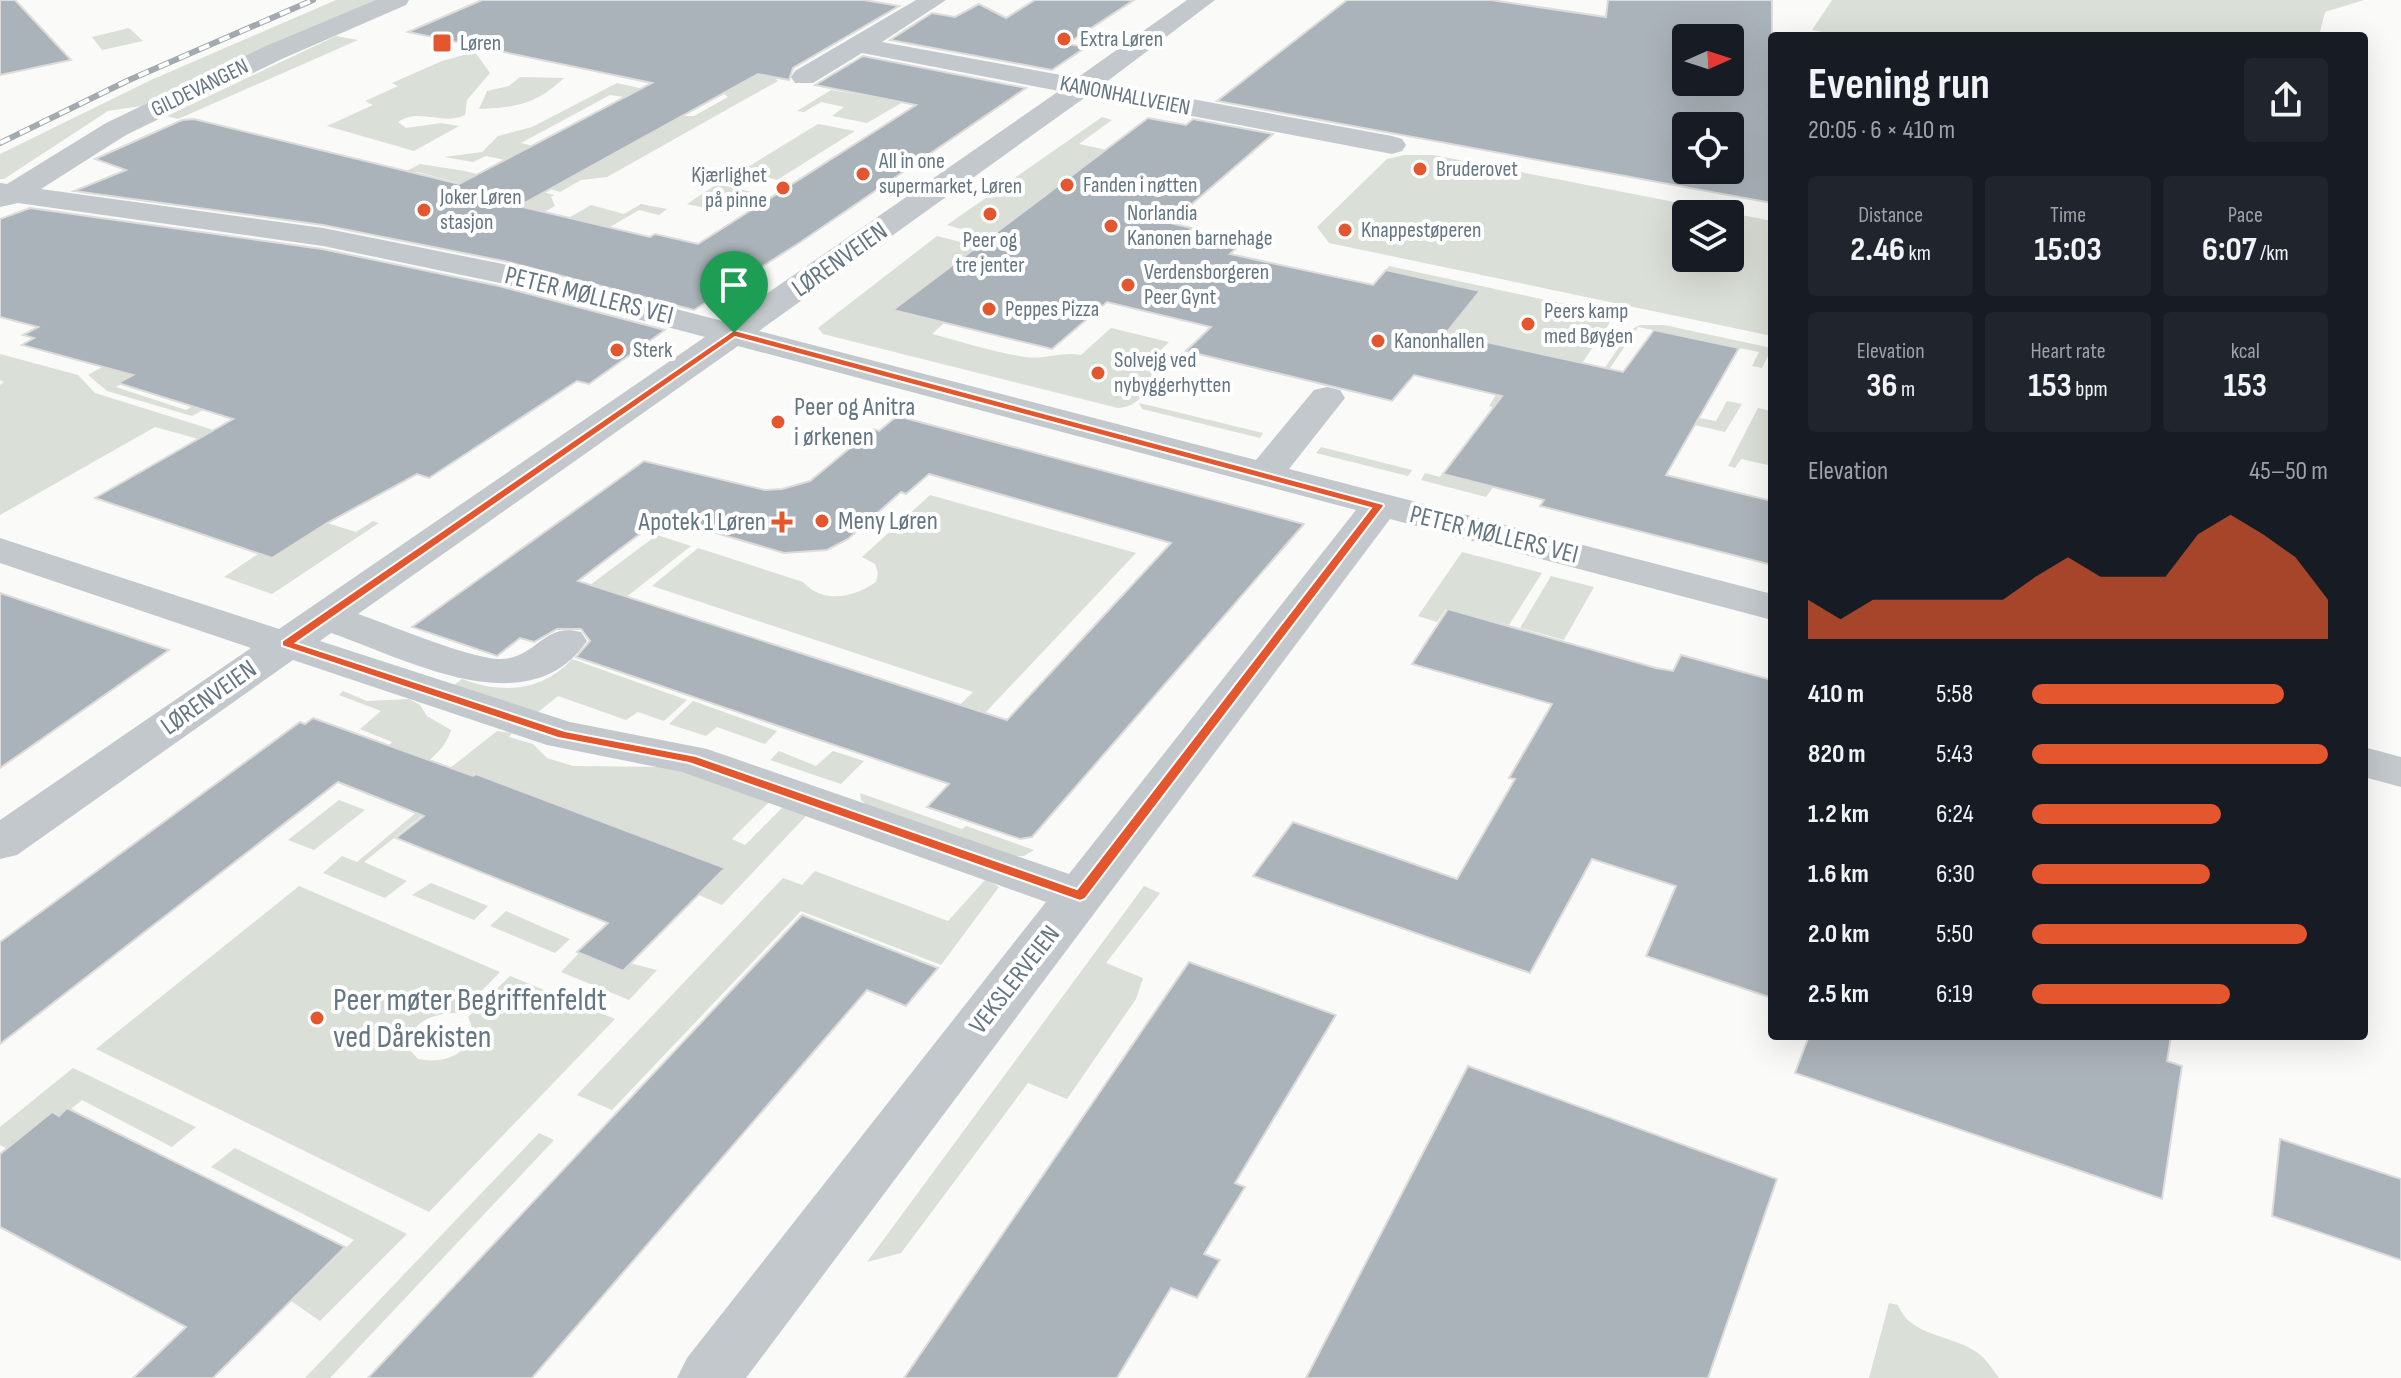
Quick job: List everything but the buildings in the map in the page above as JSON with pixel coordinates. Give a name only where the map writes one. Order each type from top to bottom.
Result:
[{"type":"street","name":"GILDEVANGEN","points":[[4,195],[116,129],[275,52],[397,0]]},
{"type":"street","points":[[804,77],[934,0]]},
{"type":"street","name":"LØRENVEIEN","points":[[0,843],[1084,88],[1203,0]]},
{"type":"street","name":"KANONHALLVEIEN","points":[[859,45],[1392,145]]},
{"type":"street","name":"PETER MØLLERS VEI","points":[[4,195],[323,237],[503,274],[1768,606]]},
{"type":"street","points":[[1264,475],[1327,398]]},
{"type":"street","name":"VEKSLERVEIEN","points":[[709,1378],[1379,506]]},
{"type":"street","points":[[0,550],[230,629],[287,644],[563,735],[691,759],[1080,896]]},
{"type":"street","points":[[325,617],[487,672],[509,673],[536,667],[566,641]]},
{"type":"street","points":[[2368,763],[2401,772]]},
{"type":"shaded area","points":[[336,0],[381,0],[141,106],[108,111],[0,179],[0,154],[151,80]]},
{"type":"shaded area","points":[[1832,0],[2364,0],[2325,12],[2320,32],[1812,30]]},
{"type":"shaded area","points":[[129,28],[143,41],[102,50],[92,37]]},
{"type":"shaded area","points":[[336,36],[358,40],[178,119],[167,116]]},
{"type":"shaded area","points":[[807,46],[775,78],[778,81],[607,177],[581,180],[560,192],[550,189],[561,183],[534,166],[486,156],[473,162],[444,157],[482,152],[498,136],[532,127],[617,83],[648,90],[659,102],[610,95],[521,143],[562,153],[551,162],[584,170],[681,116],[694,116],[728,97],[723,93]]},
{"type":"shaded area","points":[[475,52],[490,73],[467,100],[465,115],[448,119],[414,116],[398,122],[406,128],[441,123],[459,126],[414,151],[327,126],[373,105],[365,101],[398,86],[392,83],[442,61]]},
{"type":"shaded area","points":[[520,77],[564,78],[544,94],[525,103],[479,109],[487,91],[509,86]]},
{"type":"shaded area","points":[[831,90],[903,102],[867,123],[832,116],[844,107],[821,102],[804,112],[797,111]]},
{"type":"shaded area","points":[[1102,117],[1112,120],[1079,144],[1107,150],[992,238],[947,225]]},
{"type":"shaded area","points":[[818,124],[855,131],[777,180],[743,170]]},
{"type":"shaded area","points":[[1405,155],[1433,155],[1672,202],[1672,272],[1744,272],[1744,216],[1768,220],[1768,335],[1329,243],[1317,227],[1387,159]]},
{"type":"shaded area","points":[[420,164],[465,171],[554,195],[551,197],[555,206],[492,242],[465,237],[525,200],[417,172],[350,207],[340,205]]},
{"type":"shaded area","points":[[717,184],[756,193],[724,212],[687,204]]},
{"type":"shaded area","points":[[641,204],[667,209],[659,215],[639,210],[610,227],[603,225],[554,254],[520,246],[591,205],[624,214]]},
{"type":"shaded area","points":[[937,236],[980,247],[894,310],[944,323],[932,334],[1001,352],[1039,357],[1081,355],[1111,328],[1169,342],[1159,352],[1173,355],[1143,386],[1150,388],[1139,399],[1118,408],[823,334],[818,328]]},
{"type":"shaded area","points":[[1389,266],[1615,315],[1543,420],[1489,406],[1497,393],[1571,360],[1446,332],[1481,291],[1386,270]]},
{"type":"shaded area","points":[[1640,325],[1664,325],[1768,347],[1768,356],[1762,368],[1752,366],[1759,352],[1638,327],[1569,428],[1563,427],[1632,329]]},
{"type":"shaded area","points":[[162,333],[208,337],[116,387],[186,410],[222,390],[233,394],[192,416],[107,391],[88,375]]},
{"type":"shaded area","points":[[0,354],[78,375],[95,393],[281,451],[270,459],[155,427],[0,515],[0,385],[4,382],[0,380]]},
{"type":"shaded area","points":[[1727,401],[1742,404],[1725,432],[1695,425],[1700,418],[1716,421]]},
{"type":"shaded area","points":[[1139,403],[1263,433],[1260,438],[1142,409]]},
{"type":"shaded area","points":[[1758,408],[1768,410],[1768,465],[1741,459],[1735,468],[1728,466]]},
{"type":"shaded area","points":[[1537,426],[1486,497],[1421,480],[1425,473],[1440,477],[1457,454],[1493,463]]},
{"type":"shaded area","points":[[1321,447],[1412,470],[1408,476],[1316,453]]},
{"type":"shaded area","points":[[930,495],[1136,553],[934,767],[906,758],[973,692],[652,586],[698,548],[803,582],[820,594],[838,596],[858,592],[876,582],[878,573],[875,564],[862,557]]},
{"type":"shaded area","points":[[373,521],[379,523],[272,594],[224,577],[258,554],[272,558],[327,523],[356,532]]},
{"type":"shaded area","points":[[657,535],[691,546],[592,624],[570,600]]},
{"type":"shaded area","points":[[1462,552],[1542,573],[1509,625],[1446,609],[1437,622],[1418,616]]},
{"type":"shaded area","points":[[1551,576],[1594,587],[1564,640],[1520,628]]},
{"type":"shaded area","points":[[572,659],[687,700],[664,721],[638,712],[626,720],[558,696],[532,717],[453,686],[462,679],[491,687],[534,684],[548,678]]},
{"type":"shaded area","points":[[343,691],[367,701],[409,699],[420,705],[427,716],[451,730],[442,747],[428,761],[396,785],[387,748],[392,742],[360,729],[381,711],[339,695]]},
{"type":"shaded area","points":[[693,701],[777,731],[765,744],[717,727],[706,736],[669,724]]},
{"type":"shaded area","points":[[497,731],[512,733],[509,737],[533,744],[547,758],[573,766],[669,767],[769,802],[732,839],[745,845],[784,806],[806,816],[722,905],[699,895],[723,871],[475,773],[364,862],[407,881],[385,898],[323,873],[342,856],[357,862],[436,796],[421,791]]},
{"type":"shaded area","points":[[779,751],[816,766],[833,751],[864,761],[841,784],[770,760]]},
{"type":"shaded area","points":[[860,793],[962,829],[966,826],[1034,850],[1024,856],[1010,856],[869,807],[861,800]]},
{"type":"shaded area","points":[[339,800],[365,810],[314,850],[288,840]]},
{"type":"shaded area","points":[[815,871],[948,921],[986,879],[999,887],[941,965],[801,911],[612,1110],[577,1095],[783,878],[802,885]]},
{"type":"shaded area","points":[[431,883],[488,906],[474,920],[412,895]]},
{"type":"shaded area","points":[[299,886],[500,972],[460,1013],[433,1016],[413,1031],[407,1047],[418,1059],[444,1059],[465,1047],[474,1032],[468,1017],[510,976],[615,1019],[429,1212],[96,1049]]},
{"type":"shaded area","points":[[1144,886],[1160,893],[1106,963],[1143,978],[1136,999],[1067,1099],[1028,1083],[901,1253],[867,1262]]},
{"type":"shaded area","points":[[506,911],[570,939],[555,953],[490,926]]},
{"type":"shaded area","points":[[581,951],[657,970],[629,1000],[561,972]]},
{"type":"shaded area","points":[[73,1068],[196,1127],[172,1147],[82,1100],[16,1154],[0,1145],[0,1127]]},
{"type":"shaded area","points":[[539,1133],[554,1140],[330,1378],[305,1378]]},
{"type":"shaded area","points":[[235,1148],[407,1234],[320,1321],[291,1301],[354,1240],[211,1167]]},
{"type":"shaded area","points":[[1889,1303],[1898,1305],[1912,1323],[1922,1329],[1978,1353],[1999,1378],[1869,1378]]},
{"type":"railway","points":[[0,143],[129,80],[313,0]]},
{"type":"place","name":"Extra Løren","points":[[1064,39]]},
{"type":"place","name":"Løren","points":[[442,43]]},
{"type":"place","name":"Bruderovet","points":[[1420,169]]},
{"type":"place","name":"All in one supermarket, Løren","points":[[863,174]]},
{"type":"place","name":"Fanden i nøtten","points":[[1067,185]]},
{"type":"place","name":"Kjærlighet på pinne","points":[[783,188]]},
{"type":"place","name":"Joker Løren stasjon","points":[[424,210]]},
{"type":"place","name":"Peer og tre jenter","points":[[990,214]]},
{"type":"place","name":"Norlandia Kanonen barnehage","points":[[1111,226]]},
{"type":"place","name":"Knappestøperen","points":[[1345,230]]},
{"type":"place","name":"Verdensborgeren Peer Gynt","points":[[1128,285]]},
{"type":"place","name":"Peppes Pizza","points":[[989,309]]},
{"type":"place","name":"Peers kamp med Bøygen","points":[[1528,324]]},
{"type":"place","name":"Kanonhallen","points":[[1378,341]]},
{"type":"place","name":"Sterk","points":[[617,350]]},
{"type":"place","name":"Solvejg ved nybyggerhytten","points":[[1098,373]]},
{"type":"place","name":"Peer og Anitra i ørkenen","points":[[778,422]]},
{"type":"place","name":"Meny Løren","points":[[822,521]]},
{"type":"place","name":"Apotek 1 Løren","points":[[782,522]]},
{"type":"place","name":"Peer møter Begriffenfeldt ved Dårekisten","points":[[317,1018]]},
{"type":"route","points":[[734,333],[1379,506],[1080,896],[691,759],[563,735],[287,644],[734,333]]}]
